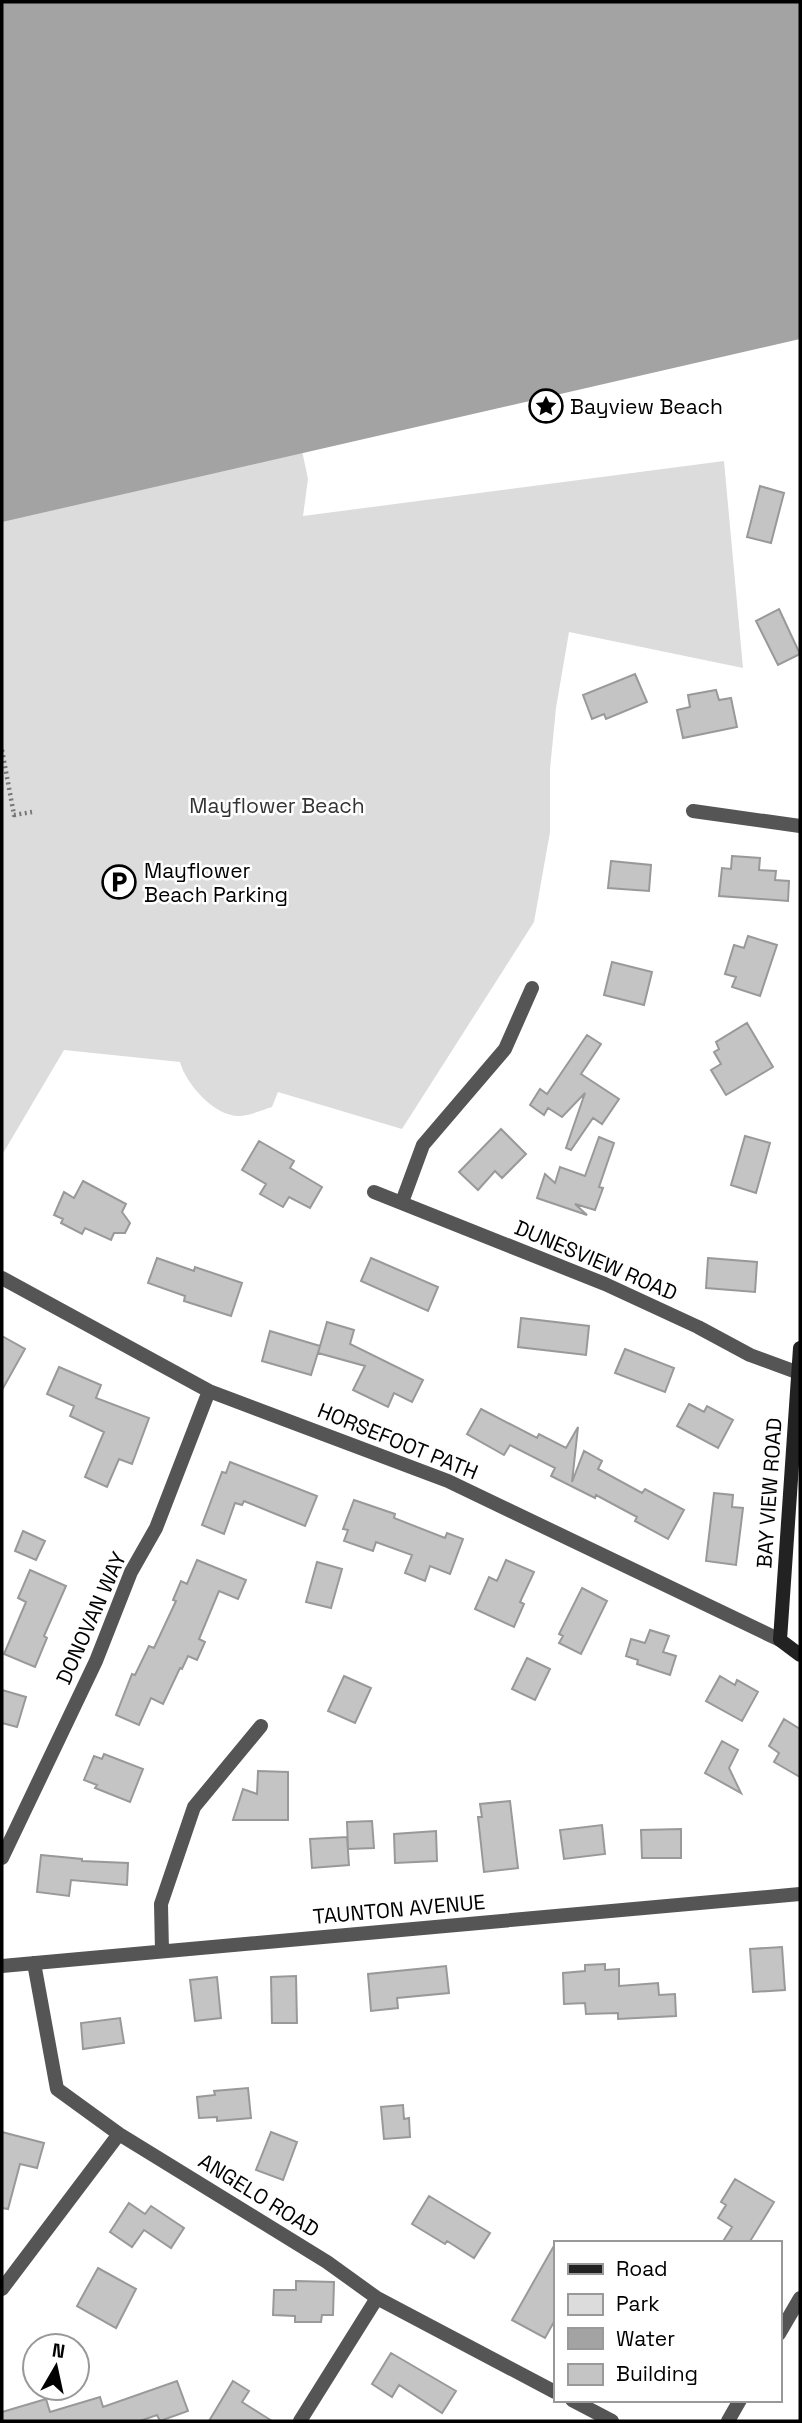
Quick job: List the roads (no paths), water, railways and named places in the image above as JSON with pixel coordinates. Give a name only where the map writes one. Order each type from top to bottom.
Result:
[{"type":"street","points":[[693,811],[800,826]]},
{"type":"street","points":[[402,1202],[423,1145],[505,1049],[532,988]]},
{"type":"street","name":"DUNESVIEW ROAD","points":[[374,1192],[614,1288],[698,1327],[750,1355],[799,1373]]},
{"type":"street","name":"HORSEFOOT PATH","points":[[2,1278],[209,1391],[448,1480],[780,1640]]},
{"type":"street","name":"BAY VIEW ROAD","points":[[780,1640],[800,1348]]},
{"type":"street","name":"DONOVAN WAY","points":[[2,1858],[96,1661],[131,1572],[156,1528],[209,1391]]},
{"type":"street","points":[[780,1640],[800,1655]]},
{"type":"street","points":[[162,1951],[161,1904],[194,1807],[261,1726]]},
{"type":"street","name":"TAUNTON AVENUE","points":[[2,1966],[800,1894]]},
{"type":"street","name":"ANGELO ROAD","points":[[34,1963],[57,2089],[118,2134],[327,2262],[377,2298],[554,2391]]},
{"type":"street","points":[[2,2289],[118,2134]]},
{"type":"street","points":[[300,2421],[377,2298]]},
{"type":"street","points":[[781,2331],[800,2298]]},
{"type":"street","points":[[576,2402],[612,2421]]},
{"type":"street","points":[[728,2421],[739,2402]]},
{"type":"water","points":[[2,2],[800,2],[800,339],[2,522]]},
{"type":"place","name":"Bayview Beach","points":[[546,406]]},
{"type":"place","name":"Mayflower Beach Parking","points":[[119,882]]},
{"type":"park label","name":"Mayflower Beach","points":[[277,805]]}]
